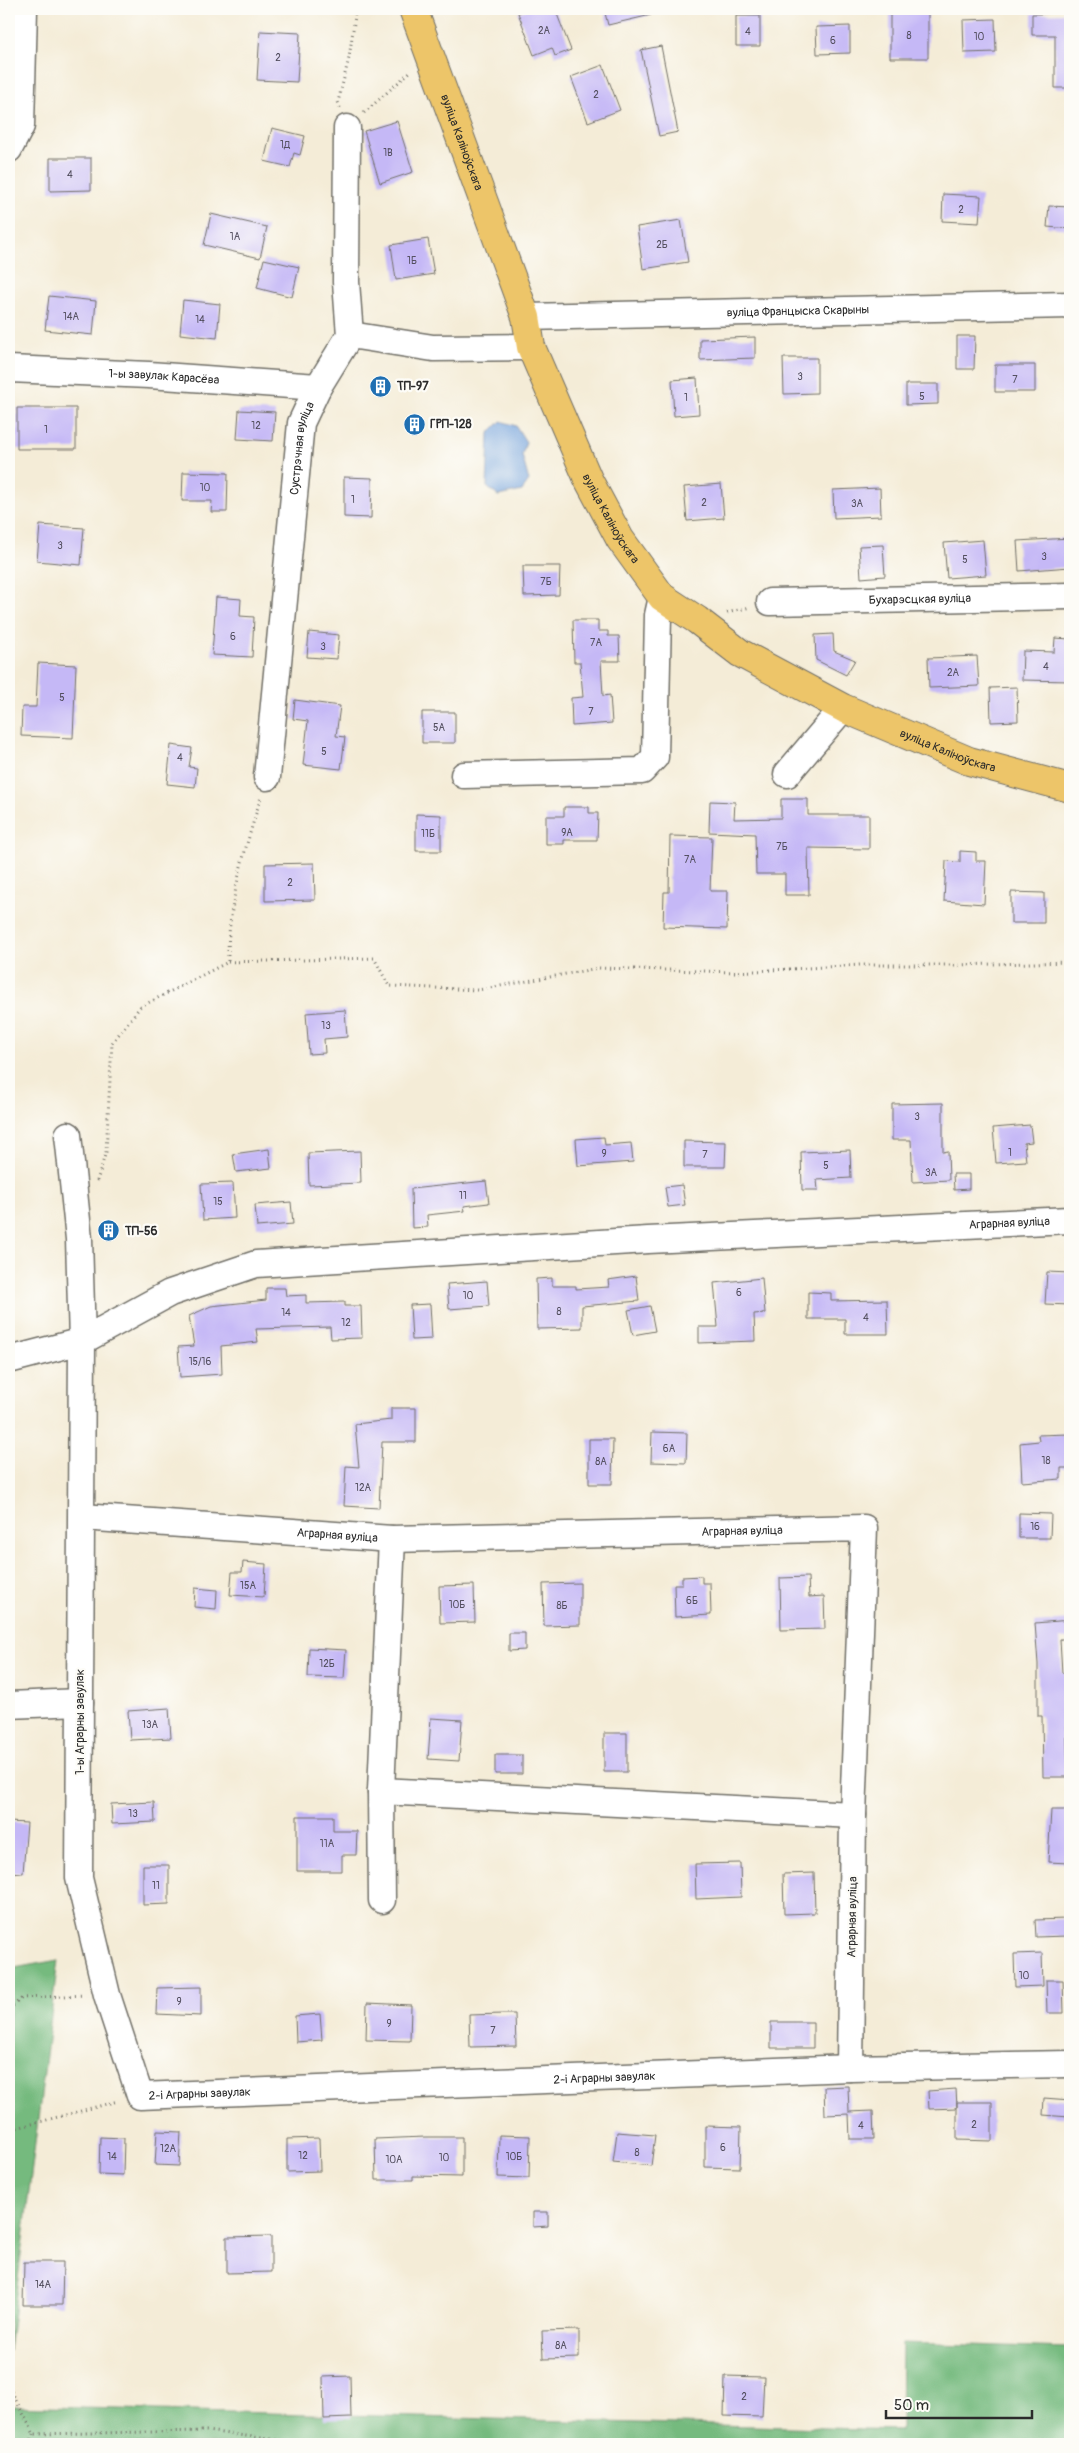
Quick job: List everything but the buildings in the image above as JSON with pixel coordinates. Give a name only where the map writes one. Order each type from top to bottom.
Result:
[{"type":"main road","name":"вуліца Каліноўскага","points":[[412,9],[526,317],[531,346],[592,488],[620,539],[662,597],[698,620],[740,653],[843,708],[970,760],[1070,788]]},
{"type":"street","points":[[9,149],[21,126],[24,9]]},
{"type":"street","points":[[347,128],[346,282],[350,335],[434,348],[531,346]]},
{"type":"street","name":"вуліца Францыска Скарыны","points":[[526,317],[1070,305]]},
{"type":"street","name":"Сустрэчная вуліца","points":[[267,777],[301,423],[318,388],[350,335]]},
{"type":"street","name":"1-ы завулак Карасёва","points":[[9,369],[149,375],[318,388]]},
{"type":"street","name":"Бухарэсцкая вуліца","points":[[770,602],[1070,596]]},
{"type":"street","points":[[464,775],[642,771],[655,757],[658,615],[662,597]]},
{"type":"street","points":[[787,774],[843,708]]},
{"type":"street","name":"1-ы Аграрны завулак","points":[[68,1135],[79,1239],[82,1341],[79,1878],[107,1995],[140,2096]]},
{"type":"street","name":"Аграрная вуліца","points":[[9,1360],[82,1341],[170,1294],[256,1264],[648,1240],[1070,1220]]},
{"type":"street","name":"Аграрная вуліца","points":[[82,1517],[392,1539],[864,1528],[853,1815],[850,2068]]},
{"type":"street","points":[[382,1900],[381,1791],[392,1539]]},
{"type":"street","points":[[9,1705],[80,1702]]},
{"type":"street","points":[[381,1791],[853,1815]]},
{"type":"street","name":"2-і Аграрны завулак","points":[[140,2096],[850,2068],[1070,2064]]},
{"type":"path","points":[[356,9],[349,58],[338,102],[347,128],[430,54]]},
{"type":"path","points":[[698,620],[770,602]]},
{"type":"path","points":[[228,962],[227,933],[250,834],[267,777]]},
{"type":"path","points":[[95,1187],[106,1152],[112,1043],[140,1007],[228,962],[374,958],[389,986],[478,990],[599,968],[736,972],[862,965],[1070,962]]},
{"type":"path","points":[[9,2009],[22,1998],[107,1995]]},
{"type":"path","points":[[9,2144],[13,2129],[140,2096]]},
{"type":"path","points":[[9,2387],[34,2434],[30,2444]]},
{"type":"path","points":[[34,2434],[206,2431],[309,2444]]},
{"type":"green space","points":[[58,1960],[9,2351],[9,1969]]},
{"type":"green space","points":[[902,2343],[1070,2348],[1070,2444],[9,2444],[9,2406],[901,2430]]},
{"type":"water","points":[[501,421],[516,426],[526,442],[522,455],[529,481],[522,491],[498,496],[487,487],[489,433]]},
{"type":"place","name":"ТП-97","points":[[381,386]]},
{"type":"place","name":"ГРП-128","points":[[414,424]]},
{"type":"place","name":"ТП-56","points":[[109,1231]]}]
